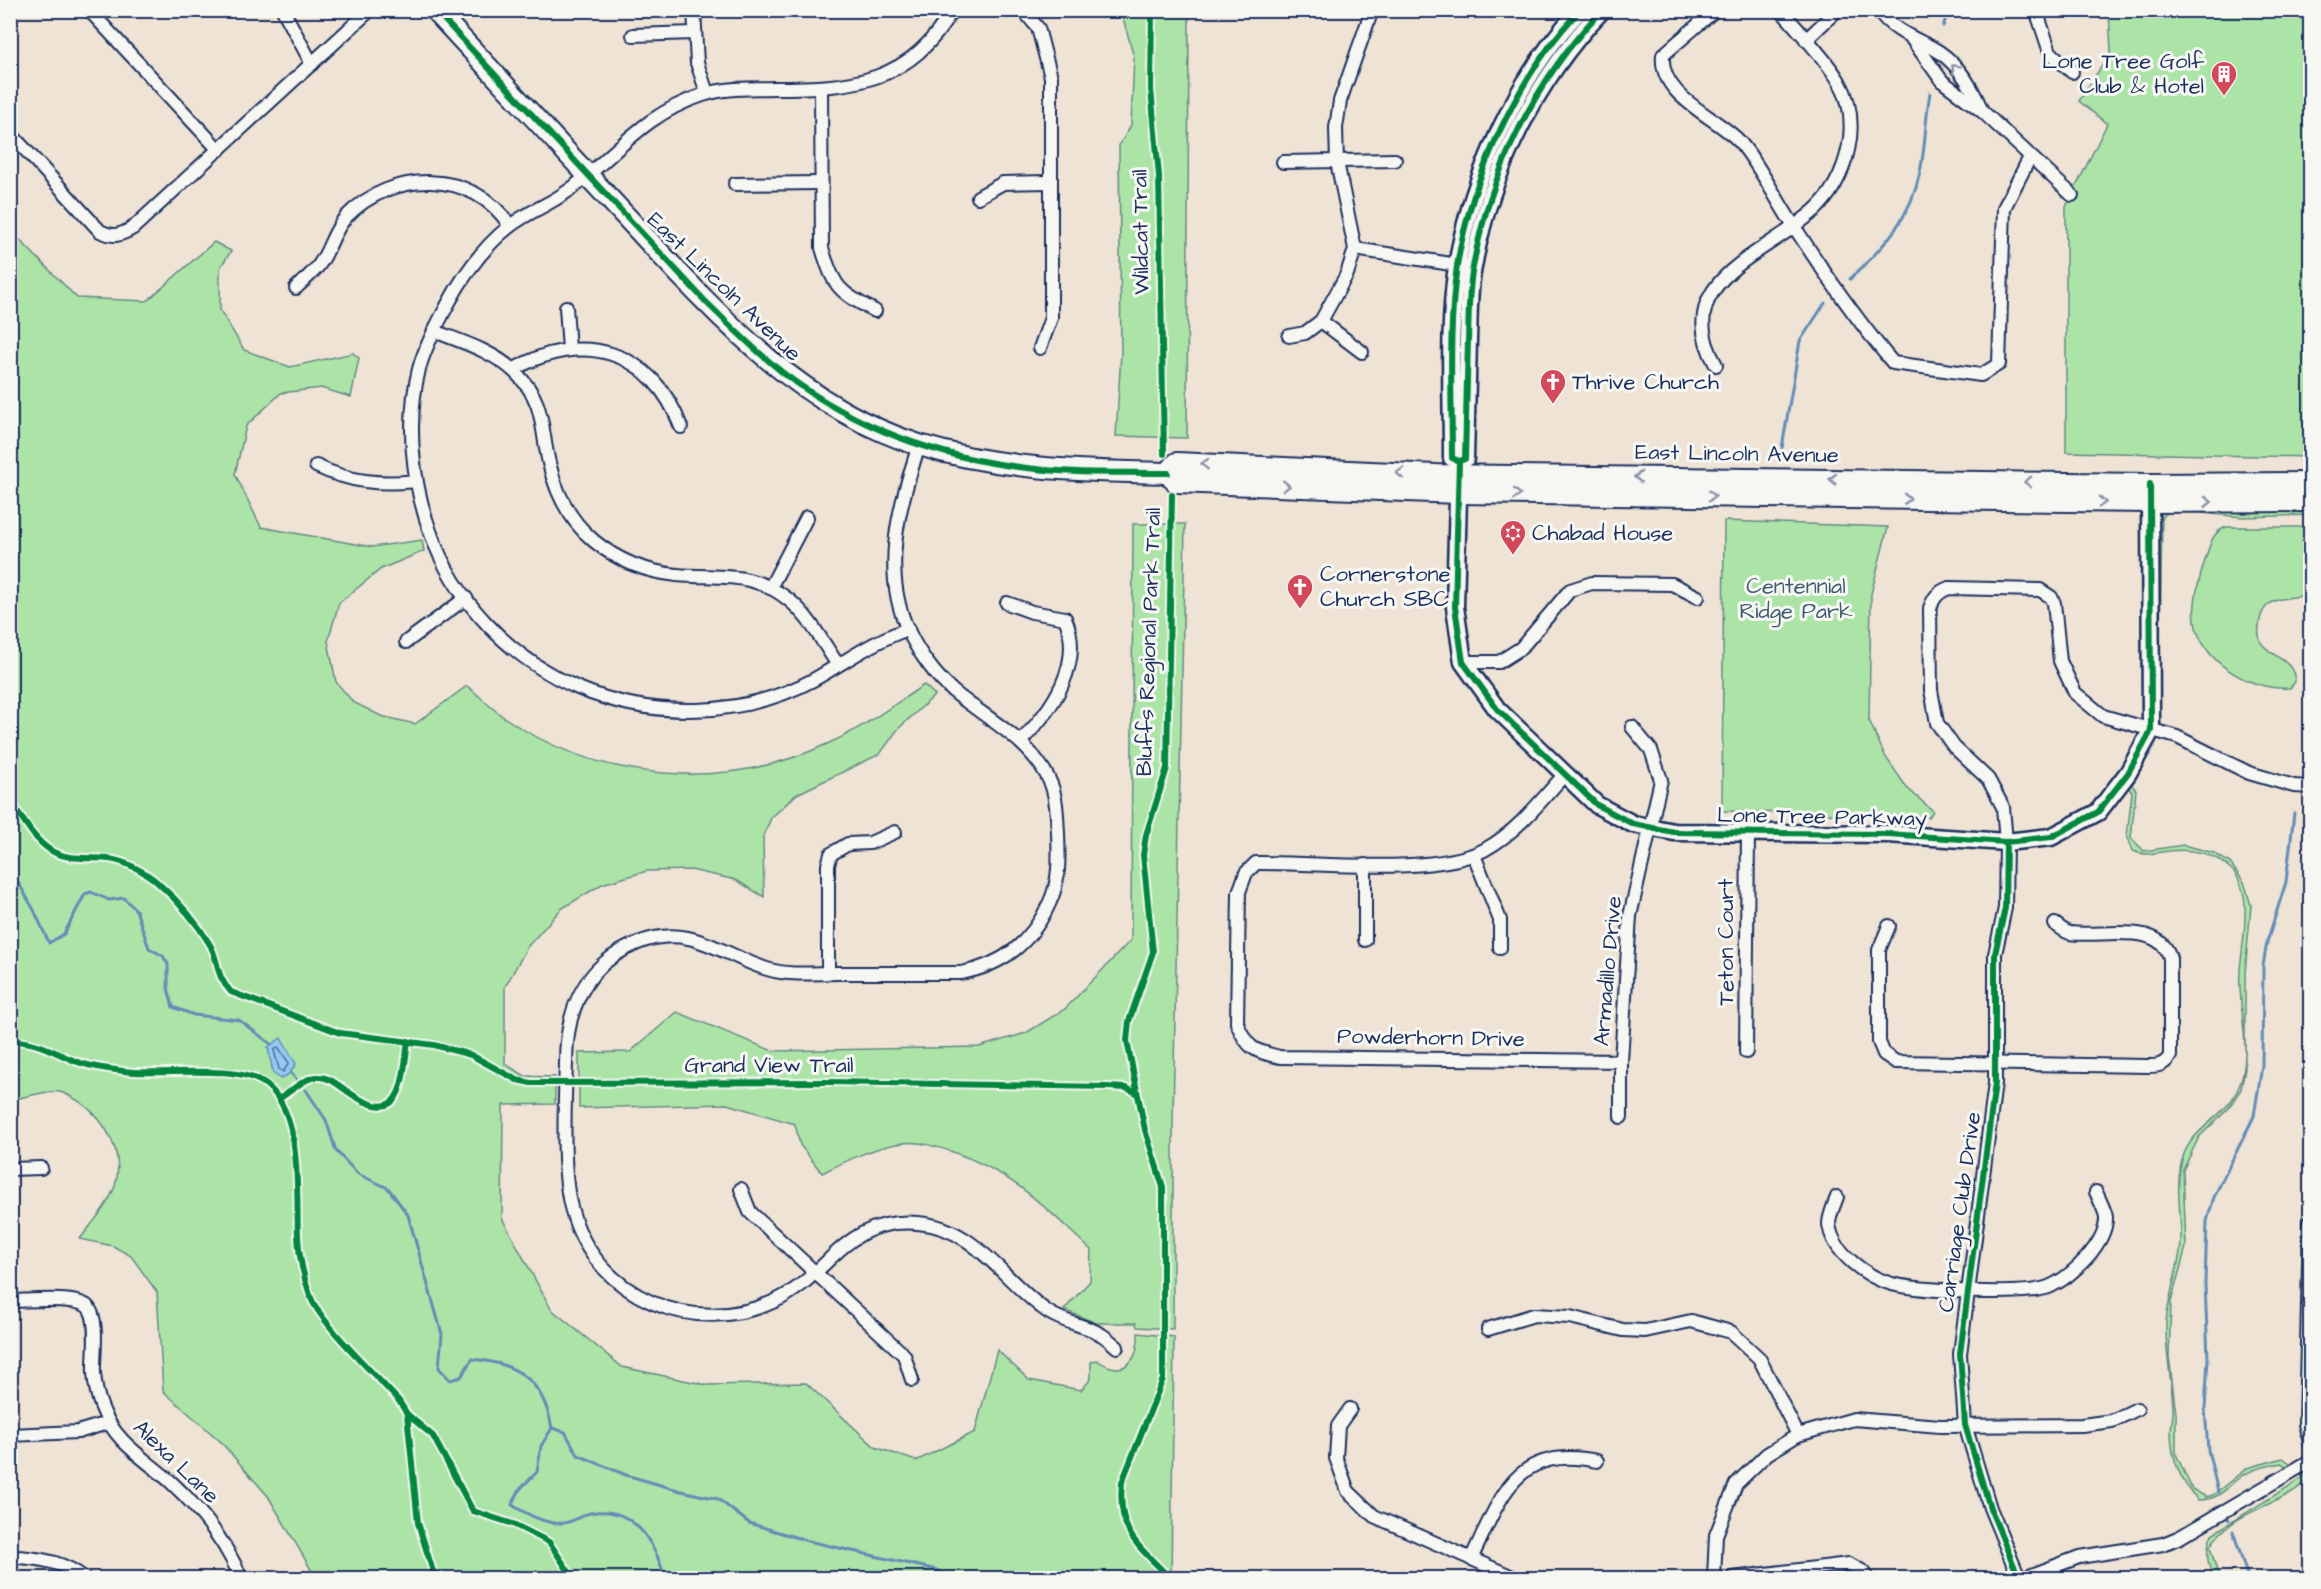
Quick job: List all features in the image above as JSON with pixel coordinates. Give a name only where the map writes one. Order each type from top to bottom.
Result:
[{"type":"main road","name":"East Lincoln Avenue","points":[[435,10],[706,302],[785,374],[846,413],[919,445],[974,460],[1026,468],[1168,473],[1178,463],[1458,476],[2150,493],[2310,501]]},
{"type":"main road","name":"East Lincoln Avenue","points":[[2150,493],[2310,483]]},
{"type":"street","points":[[89,10],[219,150]]},
{"type":"street","points":[[283,10],[312,64]]},
{"type":"street","points":[[10,133],[100,231],[108,235],[120,235],[133,228],[370,10]]},
{"type":"street","points":[[694,10],[697,63],[707,93]]},
{"type":"street","points":[[908,629],[873,643],[810,681],[749,704],[683,711],[647,708],[604,697],[545,671],[516,652],[466,598],[435,544],[416,481],[412,436],[419,369],[434,331],[469,268],[510,226],[551,205],[588,176],[636,130],[653,118],[707,93],[733,89],[821,88],[869,81],[893,71],[928,45],[952,10]]},
{"type":"street","points":[[1023,10],[1038,28],[1051,77],[1051,318],[1040,348]]},
{"type":"street","points":[[1289,336],[1305,333],[1320,321],[1347,274],[1355,249],[1337,162],[1336,128],[1340,101],[1372,10]]},
{"type":"street","name":"Lone Tree Parkway","points":[[1580,10],[1536,68],[1491,151],[1475,194],[1465,266],[1465,459],[1458,476],[1455,607],[1463,662],[1486,698],[1564,775],[1610,814],[1648,829],[1674,832],[1888,834],[2006,842],[2050,837],[2098,812],[2128,773],[2151,731],[2150,493]]},
{"type":"street","name":"Lone Tree Parkway","points":[[1465,266],[1505,157],[1549,77],[1602,10]]},
{"type":"street","points":[[1715,10],[1663,55],[1662,67],[1669,84],[1739,141],[1794,227],[1872,338],[1893,363],[1981,375],[1999,364],[2004,208],[2030,157]]},
{"type":"street","points":[[1716,365],[1708,350],[1702,315],[1706,302],[1732,267],[1794,227],[1818,207],[1832,190],[1848,157],[1852,118],[1840,82],[1781,10]]},
{"type":"street","points":[[1806,40],[1837,10]]},
{"type":"street","points":[[1878,10],[1912,39],[1942,81],[1982,111],[2072,195]]},
{"type":"street","points":[[2036,10],[2050,52],[2072,72]]},
{"type":"street","points":[[633,35],[694,33]]},
{"type":"street","points":[[1912,39],[1932,48],[1956,69],[1974,92],[1982,111]]},
{"type":"street","points":[[821,88],[822,248],[829,269],[844,294],[875,311]]},
{"type":"street","points":[[1283,162],[1395,160]]},
{"type":"street","points":[[296,288],[318,266],[346,217],[368,199],[393,186],[425,182],[455,185],[494,205],[510,226]]},
{"type":"street","points":[[978,197],[1004,183],[1050,182]]},
{"type":"street","points":[[735,184],[820,183]]},
{"type":"street","points":[[1355,249],[1465,266]]},
{"type":"street","points":[[566,306],[569,349]]},
{"type":"street","points":[[1320,321],[1362,352]]},
{"type":"street","points":[[434,331],[483,350],[513,370],[527,385],[544,421],[548,460],[560,495],[569,514],[595,542],[631,563],[654,572],[679,575],[730,575],[753,580],[770,588],[789,599],[801,611],[838,665]]},
{"type":"street","points":[[513,370],[540,355],[569,349],[606,353],[640,369],[666,393],[681,427]]},
{"type":"street","points":[[919,445],[898,513],[895,536],[896,579],[908,629],[923,655],[945,683],[1020,742],[1044,770],[1052,786],[1056,806],[1058,877],[1053,897],[1034,932],[1019,948],[983,969],[961,974],[828,974],[771,971],[699,940],[659,937],[640,942],[605,963],[582,990],[574,1005],[568,1025],[566,1050],[567,1172],[572,1211],[589,1249],[617,1281],[656,1306],[683,1314],[706,1316],[731,1314],[774,1301],[791,1292],[842,1244],[867,1230],[896,1223],[933,1225],[952,1230],[969,1241],[1047,1311],[1064,1322],[1100,1333],[1117,1347]]},
{"type":"street","points":[[316,466],[338,477],[372,483],[416,481]]},
{"type":"street","points":[[770,588],[807,517]]},
{"type":"street","points":[[1463,662],[1499,662],[1521,648],[1570,590],[1592,583],[1672,584],[1698,597]]},
{"type":"street","name":"Carriage Club Drive","points":[[2019,1578],[1990,1508],[1965,1425],[1960,1353],[1966,1290],[1997,1062],[1995,954],[2005,908],[2006,842],[2002,807],[1988,779],[1954,747],[1937,723],[1931,690],[1930,608],[1936,595],[1949,588],[2047,592],[2054,603],[2060,661],[2075,693],[2103,716],[2151,731]]},
{"type":"street","points":[[406,642],[466,598]]},
{"type":"street","points":[[1007,603],[1032,612],[1065,618],[1069,628],[1069,662],[1059,696],[1039,723],[1020,742]]},
{"type":"street","name":"Armadillo Drive","points":[[1621,1117],[1621,1061],[1630,916],[1661,780],[1651,750],[1632,727]]},
{"type":"street","points":[[2151,731],[2177,737],[2249,773],[2294,786],[2310,786]]},
{"type":"street","points":[[1365,940],[1365,865],[1437,863],[1474,855],[1518,826],[1564,775]]},
{"type":"street","points":[[828,974],[828,865],[831,854],[848,844],[870,843],[895,832]]},
{"type":"street","name":"Teton Court","points":[[1746,1052],[1748,833]]},
{"type":"street","points":[[1474,855],[1500,920],[1500,948]]},
{"type":"street","name":"Powderhorn Drive","points":[[1365,865],[1256,863],[1246,873],[1239,892],[1237,1023],[1244,1042],[1258,1052],[1280,1057],[1621,1061]]},
{"type":"street","points":[[1889,926],[1879,950],[1879,1042],[1884,1054],[1896,1062],[2159,1066],[2170,1056],[2170,958],[2165,945],[2153,936],[2068,933],[2055,924]]},
{"type":"street","points":[[10,1168],[41,1168]]},
{"type":"street","points":[[741,1189],[750,1212],[904,1355],[912,1380]]},
{"type":"street","points":[[1837,1197],[1829,1223],[1839,1249],[1866,1273],[1892,1284],[2023,1292],[2050,1287],[2074,1271],[2098,1244],[2106,1218],[2096,1192]]},
{"type":"street","points":[[2310,1222],[2305,1424],[2310,1442]]},
{"type":"street","name":"Alexa Lane","points":[[10,1301],[65,1301],[81,1303],[91,1311],[94,1324],[95,1386],[107,1423],[134,1453],[198,1508],[215,1530],[241,1578]]},
{"type":"street","points":[[1488,1329],[1534,1315],[1570,1317],[1623,1330],[1645,1331],[1690,1321],[1731,1332],[1759,1358],[1798,1435]]},
{"type":"street","points":[[1350,1409],[1338,1426],[1336,1458],[1348,1491],[1374,1516],[1515,1578]]},
{"type":"street","points":[[1714,1578],[1716,1535],[1736,1484],[1767,1454],[1798,1435],[1854,1419],[1940,1426],[2082,1425],[2112,1421],[2136,1409]]},
{"type":"street","points":[[10,1434],[78,1432],[107,1423]]},
{"type":"street","points":[[1471,1559],[1502,1495],[1523,1470],[1553,1457],[1572,1455],[1597,1461]]},
{"type":"street","points":[[2024,1578],[2079,1557],[2163,1544],[2180,1537],[2310,1461]]},
{"type":"street","points":[[10,1557],[44,1560],[69,1569],[84,1578]]},
{"type":"street","points":[[1732,1578],[1849,1564],[1864,1572],[1867,1578]]},
{"type":"green space","points":[[1121,11],[1189,11],[1187,438],[1116,436],[1121,353],[1119,146],[1131,125],[1134,57]]},
{"type":"green space","points":[[2109,11],[2310,11],[2310,457],[2066,452],[2066,207],[2107,124],[2079,101],[2111,52]]},
{"type":"green space","points":[[10,230],[77,298],[147,301],[214,242],[231,251],[220,268],[220,310],[244,350],[290,367],[353,353],[359,358],[351,397],[321,388],[281,393],[246,426],[235,474],[261,527],[372,547],[422,540],[424,551],[381,569],[339,603],[328,641],[336,682],[353,702],[381,716],[415,724],[467,686],[505,718],[542,739],[580,756],[621,767],[663,773],[705,774],[746,769],[787,759],[827,744],[853,731],[924,685],[935,695],[898,729],[880,754],[797,794],[771,818],[763,838],[764,897],[736,880],[691,870],[647,871],[602,884],[561,909],[528,946],[505,987],[505,1064],[525,1076],[555,1077],[555,1104],[503,1105],[502,1218],[551,1309],[622,1367],[707,1385],[806,1383],[875,1447],[916,1461],[975,1432],[997,1350],[1029,1380],[1081,1390],[1091,1379],[1091,1362],[1097,1360],[1115,1368],[1128,1364],[1133,1359],[1138,1343],[1138,1333],[1174,1337],[1171,1578],[316,1578],[268,1496],[220,1441],[163,1391],[157,1292],[131,1256],[113,1246],[80,1239],[104,1207],[115,1186],[118,1171],[117,1156],[106,1128],[85,1106],[60,1092],[11,1100]]},
{"type":"green space","points":[[2190,506],[2242,513],[2310,510],[2310,515],[2243,517],[2169,510],[2162,517],[2159,708],[2151,749],[2132,785],[2136,790],[2131,838],[2144,851],[2184,845],[2214,853],[2230,863],[2244,882],[2251,905],[2245,973],[2245,1046],[2240,970],[2245,907],[2243,892],[2237,877],[2231,869],[2217,859],[2194,851],[2138,853],[2133,851],[2127,836],[2132,792],[2127,786],[2149,746],[2157,517],[2160,511]]},
{"type":"green space","name":"Centennial Ridge Park","points":[[1724,521],[1888,527],[1871,594],[1869,720],[1885,756],[1907,788],[1933,811],[1929,817],[1722,811]]},
{"type":"green space","points":[[1133,524],[1185,524],[1173,1116],[1173,1329],[1137,1327],[1136,1323],[1096,1323],[1064,1310],[1090,1281],[1091,1250],[1028,1193],[975,1160],[935,1146],[903,1143],[872,1151],[822,1173],[800,1145],[795,1124],[727,1104],[579,1108],[579,1053],[630,1052],[677,1012],[773,1051],[979,1047],[1026,1033],[1065,1009],[1131,940]]},
{"type":"green space","points":[[2226,527],[2310,527],[2310,595],[2283,598],[2269,604],[2264,609],[2259,629],[2263,645],[2288,664],[2291,669],[2295,682],[2290,688],[2261,685],[2233,673],[2210,653],[2196,627],[2195,602],[2205,560],[2214,536]]},
{"type":"green space","points":[[2245,1062],[2241,1089],[2228,1109],[2199,1137],[2183,1170],[2186,1247],[2171,1302],[2169,1356],[2176,1414],[2176,1454],[2192,1489],[2206,1497],[2213,1495],[2247,1468],[2283,1458],[2310,1478],[2285,1496],[2230,1525],[2219,1535],[2210,1547],[2219,1578],[2213,1578],[2208,1556],[2208,1545],[2212,1534],[2304,1477],[2281,1463],[2243,1475],[2213,1498],[2198,1500],[2186,1485],[2177,1468],[2173,1450],[2171,1431],[2173,1411],[2166,1323],[2181,1243],[2180,1167],[2187,1147],[2232,1100],[2242,1077]]},
{"type":"water","points":[[281,1038],[296,1064],[289,1074],[281,1079],[273,1073],[268,1047]]},
{"type":"waterway","points":[[1943,26],[1949,10]]},
{"type":"waterway","points":[[1850,279],[1884,244],[1910,204],[1922,162],[1930,93]]},
{"type":"waterway","points":[[1782,448],[1800,341],[1825,303]]},
{"type":"waterway","points":[[2218,1492],[2208,1450],[2205,1409],[2208,1359],[2205,1283],[2207,1221],[2214,1197],[2254,1116],[2262,1066],[2263,966],[2267,942],[2286,882],[2294,813]]},
{"type":"waterway","points":[[10,868],[34,910],[49,943],[64,934],[85,894],[91,892],[109,900],[124,898],[136,910],[149,948],[163,956],[168,964],[168,988],[173,1007],[194,1015],[239,1020],[271,1044]]},
{"type":"waterway","points":[[291,1073],[297,1080]]},
{"type":"waterway","points":[[306,1090],[326,1120],[336,1151],[358,1174],[388,1188],[408,1215],[442,1334],[439,1368],[450,1380],[461,1377],[472,1359],[503,1365],[526,1377],[542,1398],[552,1428],[541,1446],[537,1472],[520,1489],[512,1505],[537,1518],[557,1523],[567,1522],[590,1513],[605,1512],[619,1515],[640,1529],[655,1552],[665,1578]]},
{"type":"waterway","points":[[552,1428],[565,1432],[578,1455],[626,1475],[718,1499],[749,1523],[808,1541],[937,1570],[951,1578]]},
{"type":"waterway","points":[[2233,1531],[2248,1578]]},
{"type":"cycle path","points":[[435,10],[706,302],[766,359],[814,394],[842,411],[901,438],[963,457],[1044,470],[1168,473]]},
{"type":"cycle path","name":"Wildcat Trail","points":[[1152,10],[1151,89],[1159,176],[1164,454]]},
{"type":"cycle path","points":[[1580,10],[1557,36],[1537,65],[1500,129],[1473,198],[1464,232],[1454,290],[1451,338],[1452,458],[1459,461],[1455,607],[1463,662],[1497,709],[1597,805],[1633,824],[1674,832],[1888,834],[2006,842],[2051,837],[2098,812],[2128,773],[2151,731],[2150,484]]},
{"type":"cycle path","points":[[1459,461],[1465,459],[1470,285],[1491,197],[1504,162],[1536,97],[1556,66],[1602,10]]},
{"type":"cycle path","name":"Bluffs Regional Park Trail","points":[[1170,1578],[1132,1536],[1126,1526],[1121,1499],[1122,1482],[1163,1379],[1163,1187],[1145,1130],[1127,1041],[1129,1021],[1153,952],[1143,855],[1146,835],[1167,768],[1172,495]]},
{"type":"cycle path","name":"Grand View Trail","points":[[10,800],[33,833],[50,850],[64,856],[122,862],[158,883],[186,911],[204,935],[212,950],[219,973],[231,992],[340,1033],[434,1045],[471,1055],[517,1080],[531,1083],[830,1082],[1108,1087],[1126,1088],[1137,1093]]},
{"type":"cycle path","points":[[2006,842],[2005,908],[1995,954],[1995,1083],[1960,1354],[1965,1425],[1990,1508],[2019,1578]]},
{"type":"cycle path","points":[[10,1041],[28,1042],[81,1063],[105,1069],[138,1072],[233,1073],[262,1082],[276,1094],[285,1111],[295,1152],[299,1244],[308,1291],[327,1322],[399,1401],[407,1414],[418,1523],[435,1578]]},
{"type":"cycle path","points":[[279,1099],[304,1082],[314,1077],[323,1077],[365,1102],[379,1106],[389,1104],[396,1097],[401,1086],[408,1041]]},
{"type":"cycle path","points":[[407,1414],[433,1436],[473,1511],[513,1524],[549,1542],[573,1578]]},
{"type":"place","name":"Lone Tree Golf Club & Hotel","points":[[2224,97]]},
{"type":"place","name":"Thrive Church","points":[[1553,405]]},
{"type":"place","name":"Chabad House","points":[[1513,556]]},
{"type":"place","name":"Cornerstone Church SBC","points":[[1300,610]]}]
